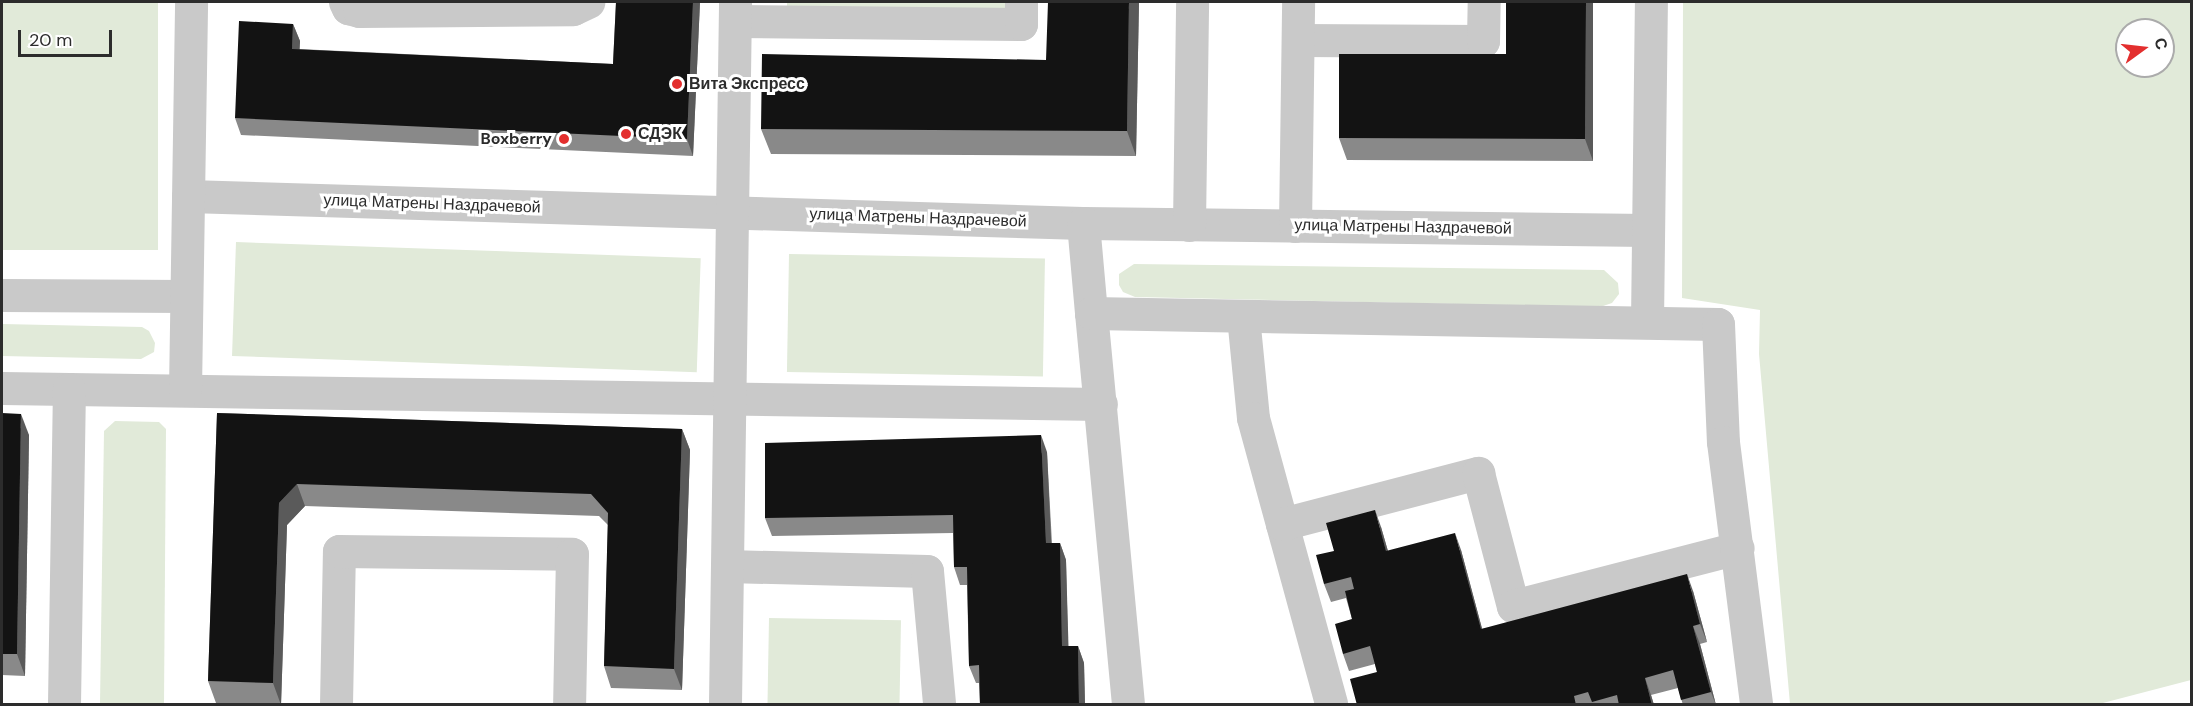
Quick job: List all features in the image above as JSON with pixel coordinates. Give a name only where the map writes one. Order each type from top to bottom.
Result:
[{"type":"street","points":[[185,390],[191,2]]},
{"type":"street","points":[[345,2],[348,8],[359,11],[573,9],[588,2]]},
{"type":"street","points":[[725,705],[730,213],[735,11],[1021,24],[1022,2]]},
{"type":"street","points":[[1189,225],[1192,2]]},
{"type":"street","points":[[1295,226],[1298,2]]},
{"type":"street","points":[[1298,40],[1483,41],[1484,2]]},
{"type":"street","points":[[1647,321],[1651,2]]},
{"type":"street","name":"улица Матрены Наздрачевой","points":[[188,196],[1083,223],[1647,230]]},
{"type":"street","points":[[1083,223],[1128,705]]},
{"type":"street","points":[[2,295],[186,297]]},
{"type":"street","points":[[1091,313],[1718,324],[1723,442],[1756,705]]},
{"type":"street","points":[[1243,316],[1253,418],[1331,705]]},
{"type":"street","points":[[2,388],[1101,405]]},
{"type":"street","points":[[64,705],[69,388]]},
{"type":"street","points":[[1282,524],[1478,473],[1513,606],[1738,548]]},
{"type":"street","points":[[336,705],[339,551],[572,554],[569,705]]},
{"type":"street","points":[[727,566],[927,572],[939,705]]},
{"type":"green space","points":[[2,2],[158,2],[158,250],[2,250]]},
{"type":"green space","points":[[787,2],[1006,2],[1005,18],[787,15]]},
{"type":"green space","points":[[1683,2],[2191,2],[2191,680],[2099,704],[1790,704],[1759,354],[1760,310],[1682,298]]},
{"type":"green space","points":[[236,242],[701,258],[697,372],[232,356]]},
{"type":"green space","points":[[789,254],[1045,258],[1043,376],[787,372]]},
{"type":"green space","points":[[1134,264],[1604,270],[1618,283],[1619,294],[1612,303],[1600,307],[1135,297],[1123,292],[1119,285],[1119,274]]},
{"type":"green space","points":[[2,324],[142,327],[149,331],[155,343],[154,352],[141,359],[2,356]]},
{"type":"green space","points":[[115,421],[159,422],[166,429],[164,704],[100,704],[104,431]]},
{"type":"green space","points":[[769,618],[901,620],[900,704],[767,704]]},
{"type":"building","points":[[616,2],[693,2],[687,139],[235,118],[239,21],[293,24],[292,49],[613,64]]},
{"type":"building","points":[[1048,2],[1129,2],[1127,131],[761,129],[762,54],[1046,60]]},
{"type":"building","points":[[1506,2],[1586,2],[1585,139],[1339,138],[1339,54],[1506,54]]},
{"type":"building","points":[[2,413],[21,414],[17,654],[2,654]]},
{"type":"building","points":[[217,413],[682,429],[674,669],[604,666],[608,513],[591,494],[297,484],[279,503],[273,683],[208,681]]},
{"type":"building","points":[[1041,435],[1046,543],[1060,543],[1062,646],[1078,646],[1079,705],[980,705],[979,665],[969,666],[967,567],[954,567],[953,515],[765,518],[765,443]]},
{"type":"building","points":[[1375,510],[1386,551],[1455,533],[1481,629],[1687,574],[1700,624],[1693,626],[1711,692],[1681,700],[1673,670],[1645,678],[1652,705],[1619,705],[1617,695],[1592,702],[1588,692],[1574,696],[1576,705],[1357,705],[1350,679],[1377,672],[1370,646],[1343,654],[1335,624],[1352,619],[1345,591],[1354,589],[1351,577],[1324,584],[1316,555],[1334,551],[1326,523]]},
{"type":"place","name":"Вита Экспресс","points":[[677,84]]},
{"type":"place","name":"СДЭК","points":[[626,134]]},
{"type":"place","name":"Boxberry","points":[[564,139]]}]
